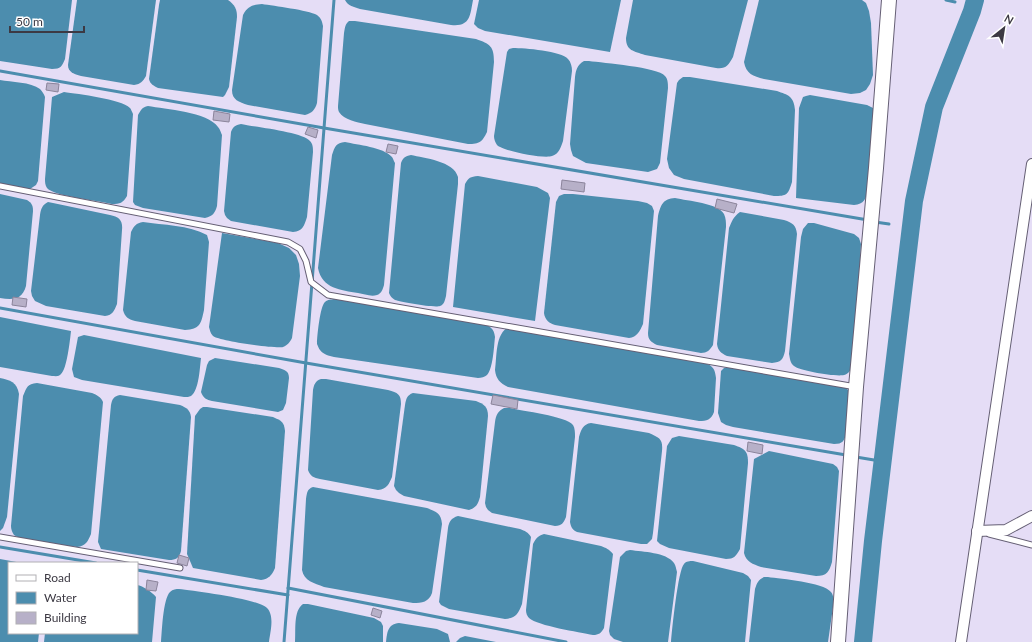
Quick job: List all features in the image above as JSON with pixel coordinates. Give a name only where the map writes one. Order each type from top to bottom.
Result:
[{"type":"street","points":[[838,642],[856,387],[876,168],[889,0]]},
{"type":"street","points":[[961,642],[1032,164]]},
{"type":"street","points":[[977,531],[1006,530],[1032,516]]},
{"type":"lane","points":[[0,186],[288,242],[300,249],[306,261],[311,282],[328,295],[856,387]]},
{"type":"lane","points":[[977,531],[1032,545]]},
{"type":"lane","points":[[0,537],[180,568]]},
{"type":"water","points":[[0,0],[72,0],[65,59],[61,67],[52,69],[0,61]]},
{"type":"water","points":[[77,0],[156,0],[146,76],[142,82],[134,85],[81,76],[70,71],[68,65]]},
{"type":"water","points":[[160,0],[228,0],[234,5],[237,17],[229,87],[223,97],[158,88],[150,82],[149,79]]},
{"type":"water","points":[[345,0],[473,0],[470,15],[466,22],[451,25],[360,9],[349,5]]},
{"type":"water","points":[[479,0],[621,0],[610,52],[485,31],[478,28],[474,24]]},
{"type":"water","points":[[633,0],[748,0],[733,57],[730,63],[722,68],[716,68],[645,55],[631,50],[627,46],[626,38]]},
{"type":"water","points":[[759,0],[862,0],[866,3],[871,23],[873,75],[866,90],[860,93],[851,94],[764,79],[748,72],[744,62]]},
{"type":"water","points":[[262,4],[313,13],[322,21],[323,26],[317,103],[313,111],[305,115],[248,105],[239,102],[233,96],[232,90],[243,15],[251,6]]},
{"type":"water","points":[[349,21],[476,39],[488,44],[493,52],[494,62],[487,132],[484,138],[478,143],[468,144],[365,124],[341,115],[338,106],[344,33],[346,25]]},
{"type":"water","points":[[509,49],[542,50],[558,54],[564,56],[571,63],[572,71],[563,141],[558,152],[552,156],[548,157],[533,155],[507,150],[497,145],[495,140],[494,136],[507,52]]},
{"type":"water","points":[[584,61],[642,68],[660,73],[666,77],[668,88],[660,163],[657,169],[648,172],[586,163],[573,156],[570,144],[575,77],[577,68]]},
{"type":"water","points":[[683,77],[777,91],[792,99],[795,110],[792,182],[786,194],[782,196],[774,196],[684,179],[674,175],[669,168],[667,159],[677,83]]},
{"type":"water","points":[[0,80],[32,85],[40,89],[45,97],[38,181],[36,185],[30,189],[0,184]]},
{"type":"water","points":[[64,92],[118,102],[131,109],[133,114],[127,196],[121,203],[112,204],[67,196],[51,191],[46,187],[45,179],[52,97]]},
{"type":"water","points":[[810,95],[867,105],[873,108],[875,113],[868,190],[865,198],[860,204],[854,205],[796,198],[799,108],[803,97]]},
{"type":"water","points":[[148,106],[196,115],[213,122],[219,129],[222,135],[217,206],[212,215],[205,218],[143,208],[135,205],[133,202],[138,115],[143,108]]},
{"type":"water","points":[[241,124],[298,135],[306,138],[312,143],[313,152],[307,217],[301,229],[293,232],[231,221],[225,215],[224,211],[231,132],[234,126]]},
{"type":"water","points":[[345,142],[383,151],[392,157],[395,163],[384,285],[381,292],[375,296],[345,291],[333,287],[320,275],[318,268],[332,155],[336,146]]},
{"type":"water","points":[[411,155],[431,159],[445,164],[451,167],[458,177],[446,296],[445,301],[440,306],[425,306],[398,301],[395,300],[389,293],[401,163],[404,158]]},
{"type":"water","points":[[478,176],[537,187],[548,193],[550,198],[535,321],[453,307],[465,184],[470,178]]},
{"type":"water","points":[[0,194],[27,200],[31,203],[33,208],[26,286],[22,294],[13,299],[0,298]]},
{"type":"water","points":[[564,194],[638,201],[652,206],[654,211],[643,324],[636,335],[629,338],[555,325],[545,318],[544,313],[556,202],[559,196]]},
{"type":"water","points":[[675,198],[716,207],[721,210],[726,219],[713,345],[708,351],[703,353],[657,345],[650,340],[648,335],[658,216],[663,203]]},
{"type":"water","points":[[48,202],[113,216],[121,221],[122,230],[117,304],[112,314],[105,316],[46,306],[35,301],[32,296],[31,291],[40,215],[42,207]]},
{"type":"water","points":[[740,212],[790,222],[795,226],[797,231],[785,351],[783,357],[778,362],[772,363],[727,356],[720,352],[717,346],[729,228],[734,217]]},
{"type":"water","points":[[143,222],[184,227],[207,235],[209,242],[204,310],[201,322],[197,327],[185,330],[135,321],[126,316],[123,310],[131,232],[136,225]]},
{"type":"water","points":[[808,223],[814,223],[854,234],[859,238],[861,244],[855,361],[850,371],[844,375],[803,370],[794,366],[790,359],[789,354],[801,237],[803,229]]},
{"type":"water","points":[[222,233],[278,243],[289,248],[296,255],[299,264],[300,276],[292,338],[285,346],[270,347],[248,344],[217,338],[211,334],[209,327]]},
{"type":"water","points":[[334,299],[487,326],[493,329],[495,337],[491,368],[487,375],[482,378],[478,378],[326,355],[320,350],[317,344],[319,322],[323,305],[327,300]]},
{"type":"water","points":[[0,317],[71,331],[67,361],[60,375],[52,376],[0,367]]},
{"type":"water","points":[[509,327],[710,365],[716,375],[714,412],[712,417],[708,420],[699,421],[508,387],[499,380],[496,376],[495,370],[499,340],[504,330]]},
{"type":"water","points":[[84,335],[201,358],[199,378],[194,393],[190,396],[184,397],[82,380],[74,377],[72,369],[78,337]]},
{"type":"water","points":[[215,358],[279,368],[286,371],[289,378],[286,403],[283,410],[278,412],[212,401],[205,398],[201,392],[207,365],[209,361]]},
{"type":"water","points":[[728,367],[845,387],[850,394],[847,432],[844,440],[841,443],[834,444],[733,427],[721,422],[718,413],[721,371]]},
{"type":"water","points":[[0,378],[15,384],[19,394],[7,517],[3,528],[0,531]]},
{"type":"water","points":[[321,379],[388,390],[397,393],[400,396],[401,404],[392,477],[389,484],[384,489],[378,490],[318,479],[310,474],[308,470],[313,390],[315,383]]},
{"type":"water","points":[[37,383],[92,393],[99,396],[103,402],[91,534],[83,546],[77,547],[25,539],[14,535],[11,529],[23,396],[28,386]]},
{"type":"water","points":[[413,393],[476,401],[486,408],[488,416],[480,497],[476,505],[469,510],[404,496],[396,490],[394,486],[405,405],[409,395]]},
{"type":"water","points":[[120,395],[180,405],[185,407],[191,415],[181,551],[175,559],[169,560],[101,549],[98,542],[111,405],[114,398]]},
{"type":"water","points":[[203,407],[273,417],[280,421],[284,426],[285,431],[275,568],[271,575],[266,579],[261,580],[193,568],[187,554],[195,416]]},
{"type":"water","points":[[504,408],[553,416],[569,422],[574,426],[575,437],[566,517],[559,525],[555,526],[492,513],[486,507],[485,503],[495,420],[499,412]]},
{"type":"water","points":[[591,423],[649,433],[661,441],[662,451],[653,533],[652,539],[647,544],[577,532],[573,530],[570,522],[579,437],[584,426]]},
{"type":"water","points":[[679,436],[734,445],[743,449],[746,453],[748,463],[740,549],[733,558],[726,559],[669,548],[657,541],[667,446],[672,438]]},
{"type":"water","points":[[769,451],[833,464],[839,471],[832,562],[829,571],[823,575],[816,576],[761,567],[746,559],[744,553],[754,459]]},
{"type":"water","points":[[313,487],[427,508],[438,513],[441,517],[442,524],[431,596],[422,602],[413,603],[324,587],[307,579],[302,570],[306,499],[308,490]]},
{"type":"water","points":[[458,516],[520,529],[529,534],[531,537],[522,604],[518,613],[514,616],[505,619],[449,609],[441,605],[439,602],[448,526],[452,519]]},
{"type":"water","points":[[544,534],[601,546],[613,554],[604,628],[598,634],[593,635],[541,624],[529,618],[527,615],[526,610],[533,544],[537,538]]},
{"type":"water","points":[[626,551],[648,552],[666,557],[675,565],[677,572],[668,642],[623,642],[614,639],[610,635],[609,631],[620,557]]},
{"type":"water","points":[[0,559],[16,562],[8,562],[8,634],[39,634],[38,642],[0,642]]},
{"type":"water","points":[[693,561],[743,573],[751,580],[745,642],[671,642],[682,569],[686,562]]},
{"type":"water","points":[[764,577],[811,583],[831,592],[834,600],[828,642],[749,642],[755,589],[760,579]]},
{"type":"water","points":[[138,585],[156,597],[152,642],[44,642],[45,634],[138,634]]},
{"type":"water","points":[[179,589],[226,596],[262,605],[267,608],[271,615],[269,642],[161,642],[166,601],[172,590]]},
{"type":"water","points":[[303,604],[374,618],[381,622],[383,626],[383,642],[295,642],[296,616]]},
{"type":"water","points":[[399,623],[437,629],[448,634],[450,642],[386,642],[390,627]]},
{"type":"water","points":[[465,636],[496,642],[456,642]]},
{"type":"building","points":[[47,83],[59,84],[58,92],[46,90]]},
{"type":"building","points":[[214,111],[230,114],[229,122],[213,120]]},
{"type":"building","points":[[308,127],[318,130],[316,138],[305,134]]},
{"type":"building","points":[[388,144],[398,146],[396,154],[386,152]]},
{"type":"building","points":[[562,180],[585,183],[584,192],[561,189]]},
{"type":"building","points":[[717,199],[737,204],[734,213],[715,208]]},
{"type":"building","points":[[13,297],[27,299],[26,307],[12,305]]},
{"type":"building","points":[[493,395],[518,400],[517,409],[491,404]]},
{"type":"building","points":[[748,442],[763,445],[762,454],[747,451]]},
{"type":"building","points":[[179,555],[189,558],[187,566],[177,563]]},
{"type":"building","points":[[147,580],[158,582],[156,591],[146,590]]},
{"type":"building","points":[[373,608],[382,611],[380,618],[371,615]]},
{"type":"waterway","points":[[284,642],[334,0]]},
{"type":"waterway","points":[[946,0],[955,2]]},
{"type":"waterway","points":[[863,642],[873,541],[914,201],[934,107],[975,0]]},
{"type":"waterway","points":[[0,71],[324,128],[868,220]]},
{"type":"waterway","points":[[875,222],[889,224]]},
{"type":"waterway","points":[[0,308],[306,363],[846,455]]},
{"type":"waterway","points":[[856,457],[874,460]]},
{"type":"waterway","points":[[0,547],[90,562]]},
{"type":"waterway","points":[[138,570],[288,595]]},
{"type":"waterway","points":[[288,588],[566,642]]}]
